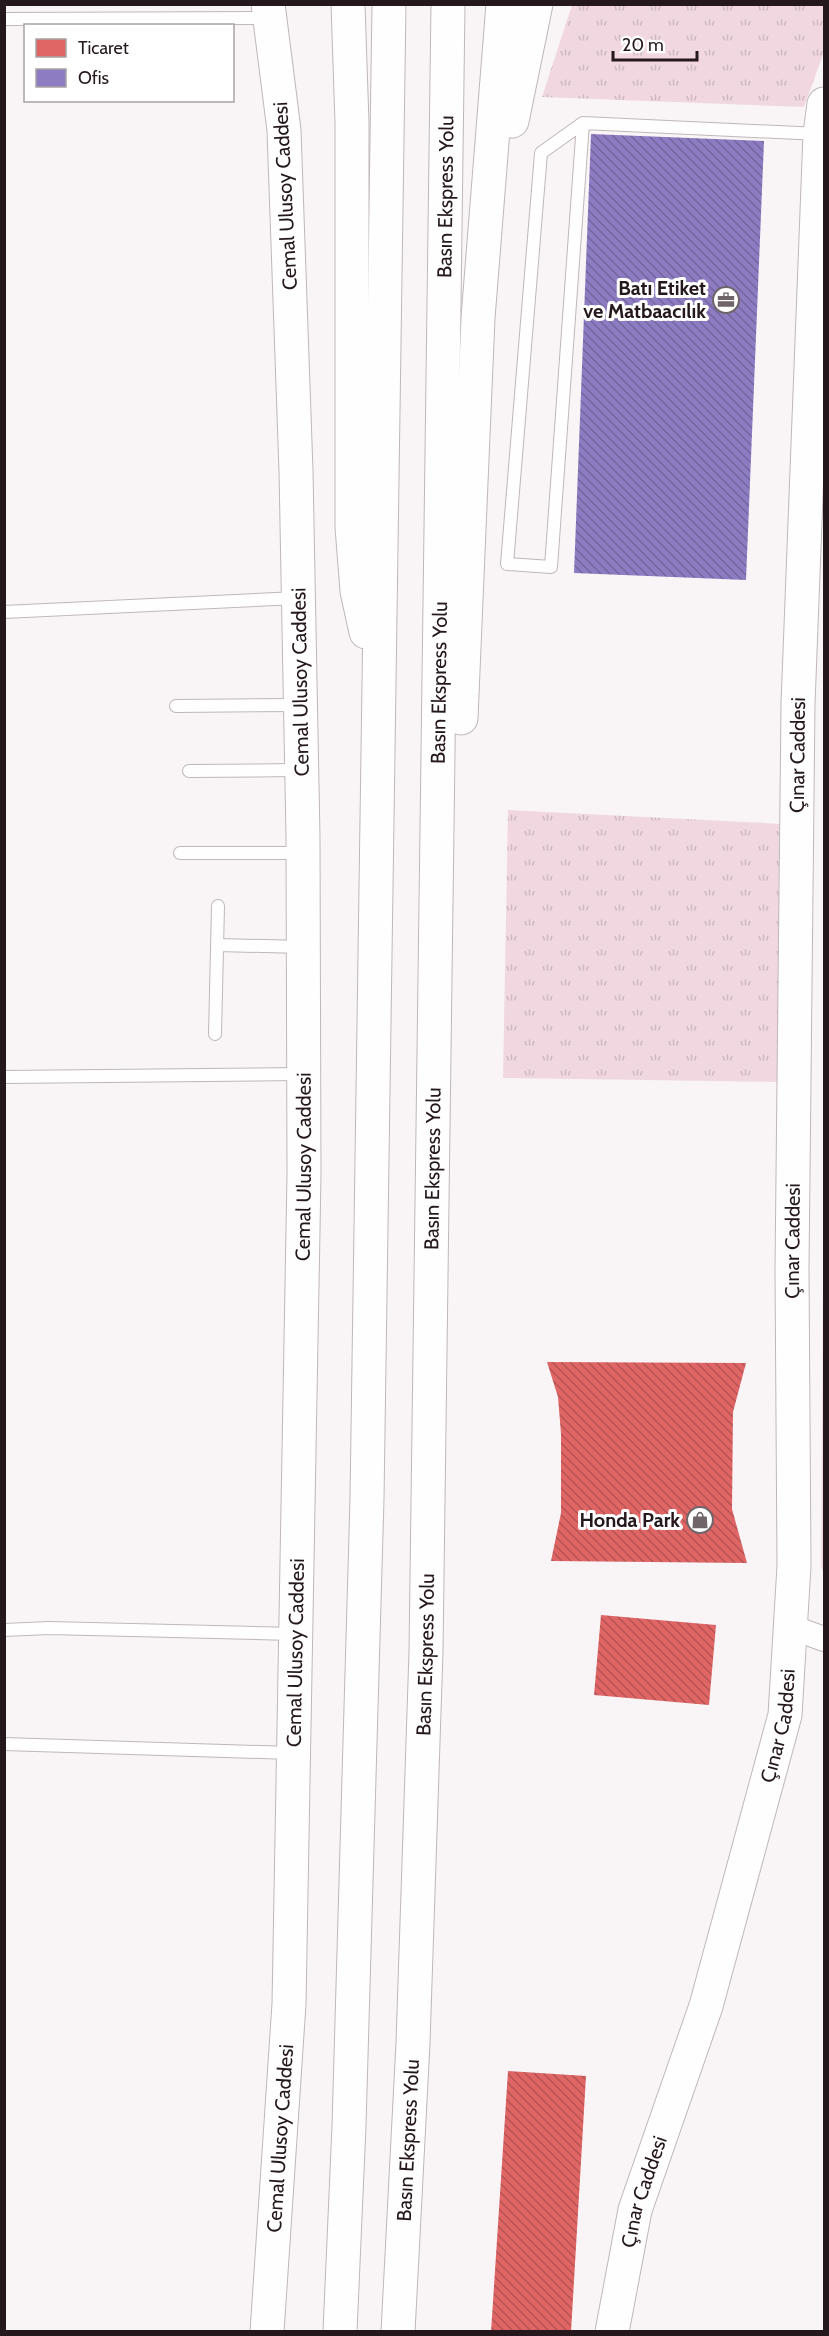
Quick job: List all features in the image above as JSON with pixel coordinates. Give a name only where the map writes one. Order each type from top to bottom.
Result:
[{"type":"main road","points":[[340,2331],[349,2126],[367,1487],[389,4]]},
{"type":"main road","name":"Basın Ekspress Yolu","points":[[398,2331],[413,2043],[426,1652],[439,820],[448,4]]},
{"type":"main road","points":[[439,820],[458,763],[464,683],[478,318],[503,4]]},
{"type":"main road","points":[[478,318],[508,140],[536,4]]},
{"type":"main road","name":"Cemal Ulusoy Caddesi","points":[[267,2331],[289,2004],[303,1074],[303,853],[298,598],[284,129],[269,11]]},
{"type":"main road","points":[[348,12],[352,123],[352,527],[357,591],[378,692]]},
{"type":"main road","name":"Çınar Caddesi","points":[[612,2331],[634,2210],[705,2006],[785,1714],[794,1566],[792,1270],[798,704],[822,121]]},
{"type":"street","points":[[791,1627],[825,1639]]},
{"type":"lane","points":[[4,19],[269,11]]},
{"type":"lane","points":[[583,123],[552,567],[507,564],[541,153],[583,123],[822,121]]},
{"type":"lane","points":[[4,612],[298,598]]},
{"type":"lane","points":[[176,706],[300,705]]},
{"type":"lane","points":[[189,771],[301,770]]},
{"type":"lane","points":[[180,853],[303,853]]},
{"type":"lane","points":[[215,1034],[218,906]]},
{"type":"lane","points":[[217,945],[303,947]]},
{"type":"lane","points":[[4,1077],[303,1074]]},
{"type":"lane","points":[[4,1630],[49,1628],[296,1634]]},
{"type":"lane","points":[[4,1744],[291,1753]]},
{"type":"green space","points":[[572,5],[824,5],[824,52],[804,107],[542,97]]},
{"type":"green space","points":[[508,810],[782,824],[782,1082],[503,1078]]},
{"type":"green space","points":[[824,1150],[824,1574],[821,1566]]},
{"type":"building: Ticaret","points":[[547,1362],[746,1363],[733,1412],[732,1509],[747,1563],[551,1561],[561,1513],[561,1434],[558,1397]]},
{"type":"building: Ticaret","points":[[601,1615],[716,1625],[709,1705],[594,1695]]},
{"type":"building: Ticaret","points":[[508,2071],[586,2076],[571,2332],[491,2332]]},
{"type":"building: Ofis","points":[[591,134],[764,141],[746,580],[574,573]]},
{"type":"place","name":"Batı Etiket ve Matbaacılık","points":[[726,300]]},
{"type":"place","name":"Honda Park","points":[[700,1520]]}]
